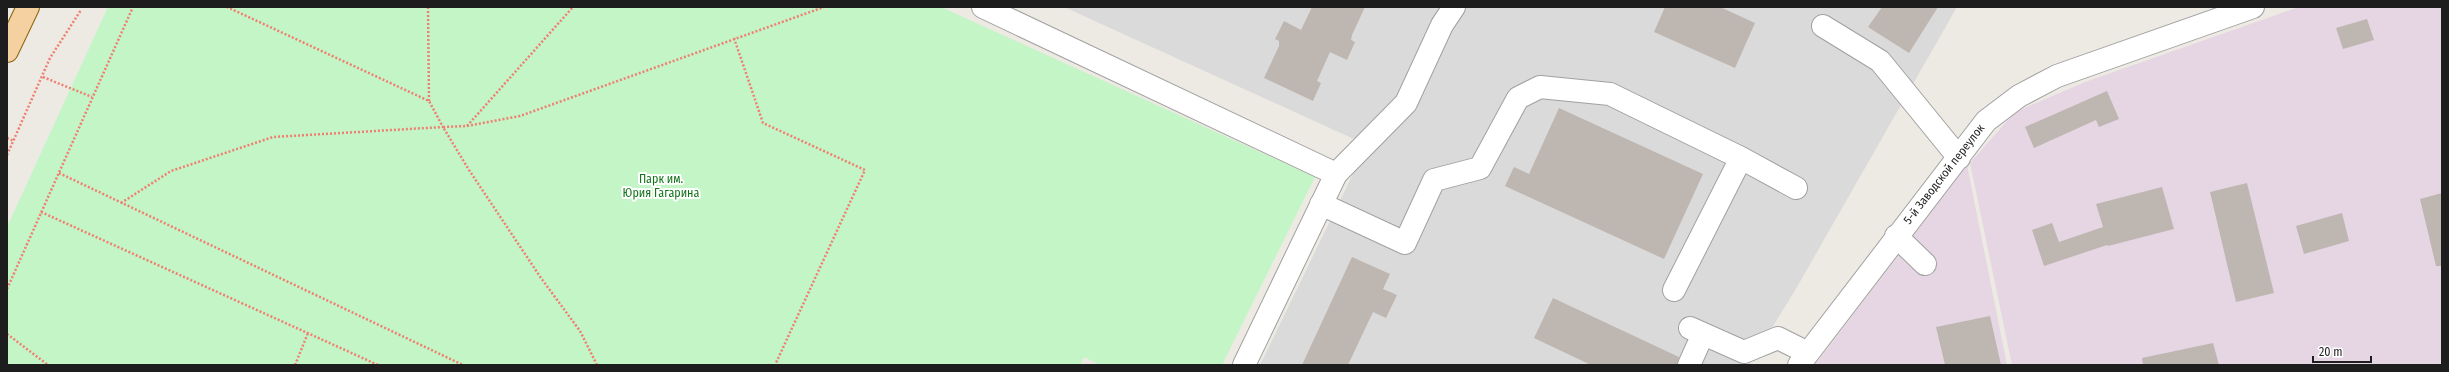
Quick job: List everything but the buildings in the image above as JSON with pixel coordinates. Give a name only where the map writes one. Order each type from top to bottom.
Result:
[{"type":"main road","points":[[7,51],[28,7]]},
{"type":"street","points":[[983,7],[1336,174]]},
{"type":"street","points":[[1244,365],[1336,174],[1406,103],[1442,25],[1454,7]]},
{"type":"street","name":"5-й Заводской переулок","points":[[1803,359],[1896,236],[1959,158],[1986,121],[2019,96],[2057,76],[2253,7]]},
{"type":"street","points":[[1823,26],[1880,61],[1959,158]]},
{"type":"street","points":[[1321,204],[1405,243],[1434,180],[1480,168],[1518,98],[1540,86],[1610,94],[1741,158],[1796,188]]},
{"type":"street","points":[[1674,290],[1741,158]]},
{"type":"street","points":[[1896,236],[1925,264]]},
{"type":"street","points":[[1689,365],[1696,331],[1744,352],[1778,338],[1803,359]]},
{"type":"path","points":[[7,289],[132,7]]},
{"type":"path","points":[[227,7],[429,101]]},
{"type":"path","points":[[428,7],[429,101],[469,170],[536,272],[580,331],[597,365]]},
{"type":"path","points":[[467,126],[573,7]]},
{"type":"path","points":[[121,203],[171,171],[273,137],[467,126],[520,116],[824,7]]},
{"type":"path","points":[[7,155],[50,58],[81,10]]},
{"type":"path","points":[[734,38],[763,123],[865,170],[775,365]]},
{"type":"path","points":[[42,77],[92,98]]},
{"type":"path","points":[[7,138],[14,140]]},
{"type":"path","points":[[59,173],[463,365]]},
{"type":"path","points":[[41,212],[378,365]]},
{"type":"path","points":[[295,365],[308,333]]},
{"type":"path","points":[[7,334],[48,365]]},
{"type":"shaded area","points":[[1064,7],[1957,7],[1797,287],[1749,365],[1260,365],[1367,145]]},
{"type":"shaded area","points":[[2299,7],[2442,7],[2442,365],[2012,365],[1970,163],[2015,112],[2085,82]]},
{"type":"shaded area","points":[[1967,165],[2007,365],[1815,365]]},
{"type":"green space","name":"Парк им. Юрия Гагарина","points":[[108,7],[941,7],[1315,177],[1222,365],[1100,365],[1084,357],[1080,365],[7,365],[7,227]]}]
